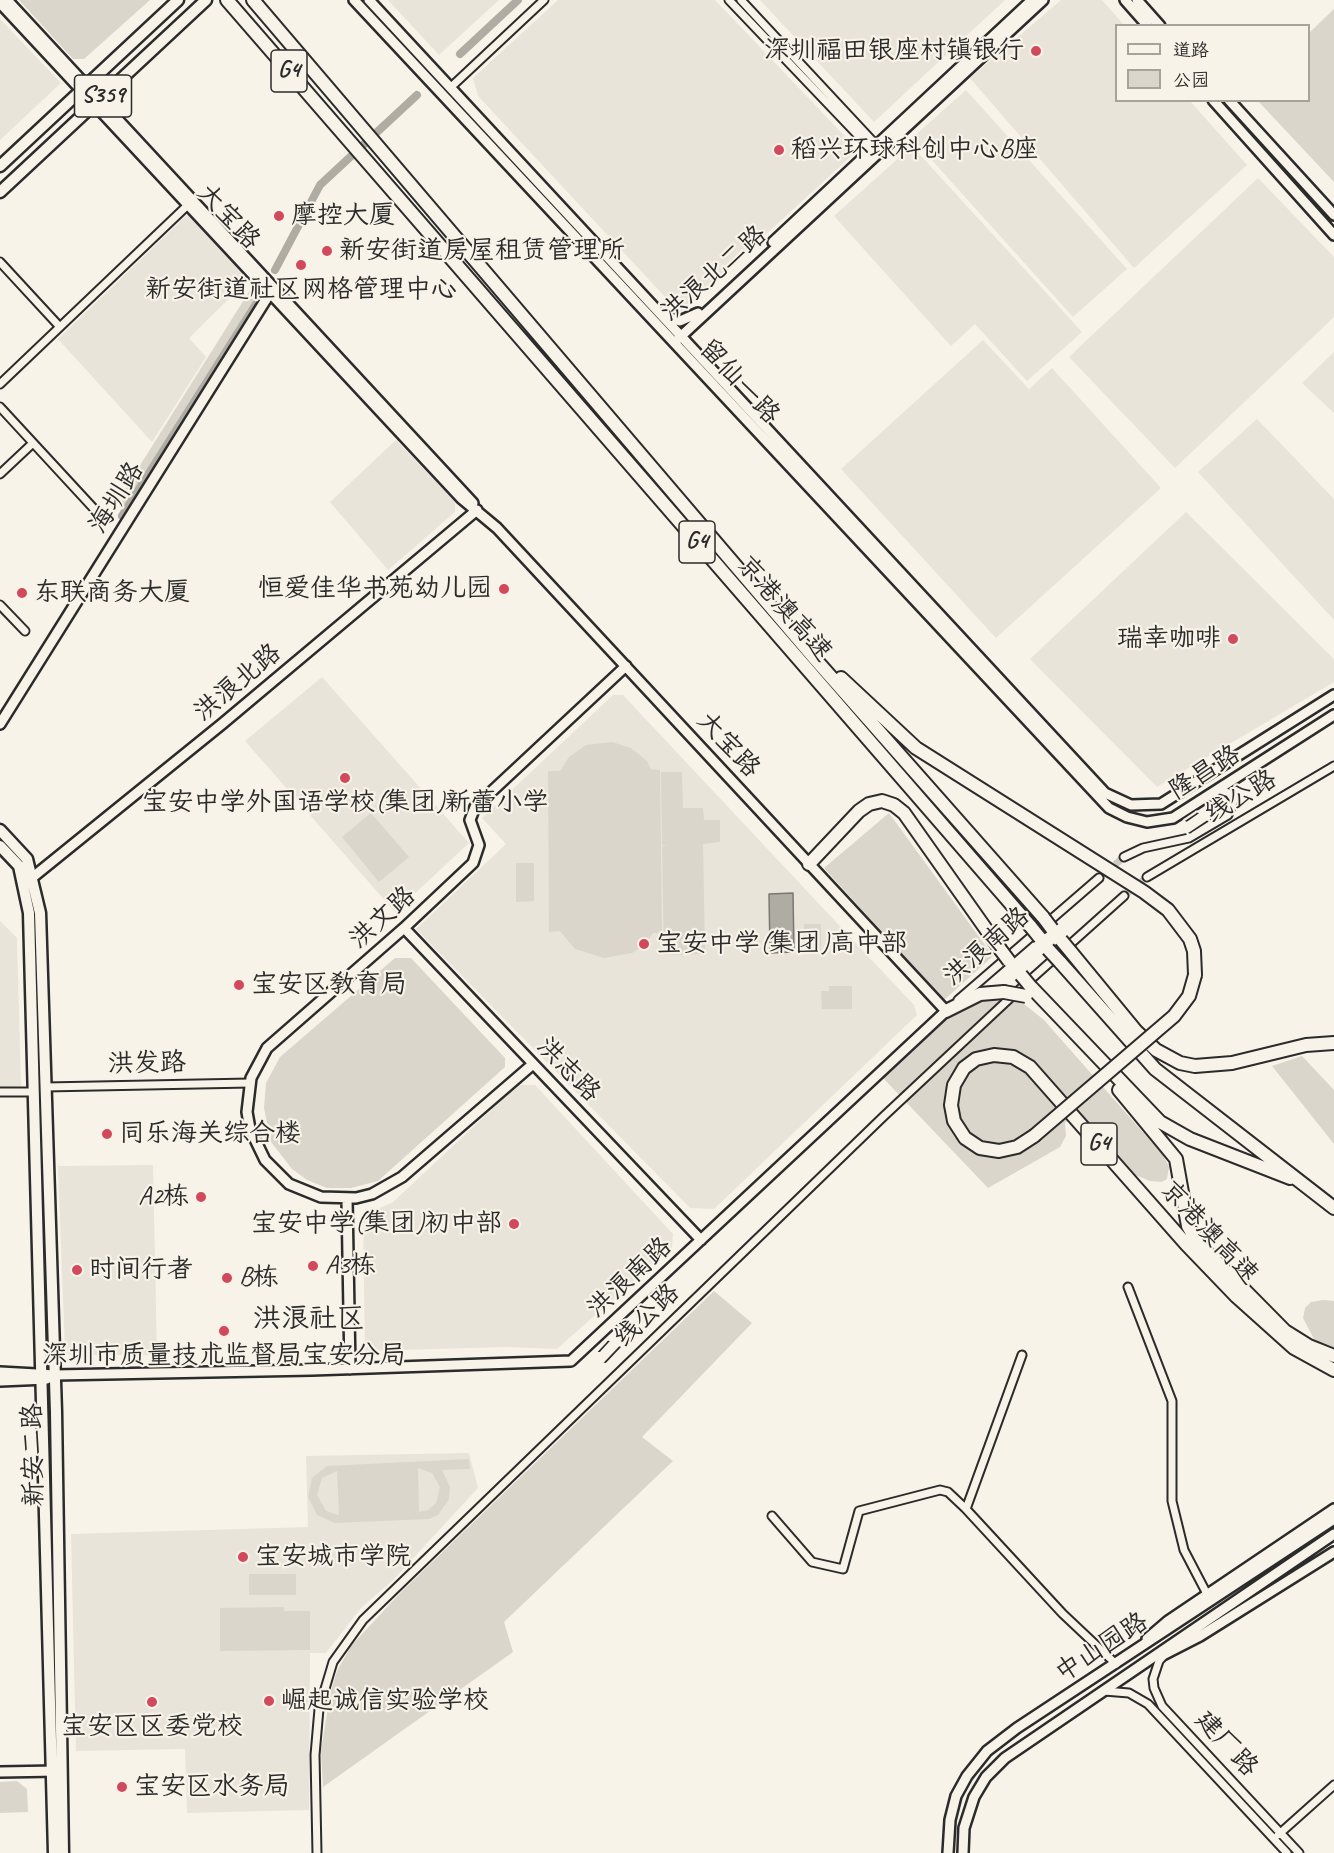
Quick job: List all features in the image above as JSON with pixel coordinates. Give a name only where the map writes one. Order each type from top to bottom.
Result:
[{"type":"highway","name":"京港澳高速","points":[[253,0],[780,618],[1043,917],[1136,1031],[1168,1059],[1180,1064],[1195,1066],[1232,1063],[1306,1045],[1334,1043]]},
{"type":"highway","name":"京港澳高速","points":[[230,3],[1048,949],[1155,1069],[1305,1185]]},
{"type":"highway","name":"京港澳高速","points":[[780,618],[916,748],[1144,892],[1168,910],[1190,939],[1194,951],[1195,975],[1189,996],[1174,1016],[1034,1136],[1017,1147],[999,1151],[980,1148],[965,1138],[954,1121],[951,1106],[954,1085],[963,1068],[980,1058],[1003,1056],[1022,1061],[1035,1071],[1213,1272],[1263,1322],[1294,1348],[1334,1370]]},
{"type":"highway","points":[[809,864],[864,808],[882,801],[894,805],[904,813],[1000,949],[1021,975],[1029,992],[1172,1153],[1179,1167],[1188,1226],[1213,1272]]},
{"type":"highway","points":[[946,1011],[980,994],[1029,992],[1160,1122],[1190,1139],[1305,1185]]},
{"type":"highway","name":"G4","points":[[1305,1185],[1334,1210]]},
{"type":"highway","points":[[1197,1242],[1285,1331],[1309,1346],[1334,1356]]},
{"type":"main road","name":"大宝路","points":[[8,0],[84,88]]},
{"type":"main road","name":"S359","points":[[0,166],[178,0]]},
{"type":"main road","name":"S359","points":[[0,192],[206,0]]},
{"type":"main road","name":"留仙一路","points":[[354,0],[676,336],[1096,790]]},
{"type":"main road","name":"留仙一路","points":[[369,0],[658,312],[676,336]]},
{"type":"main road","name":"洪浪北二路","points":[[676,336],[1032,0]]},
{"type":"main road","name":"洪浪北二路","points":[[676,336],[876,149],[1043,0]]},
{"type":"main road","points":[[1125,0],[1146,24]]},
{"type":"main road","points":[[1137,0],[1158,24]]},
{"type":"main road","name":"大宝路","points":[[0,3],[84,88],[467,494],[477,510]]},
{"type":"main road","points":[[1215,102],[1334,235]]},
{"type":"main road","points":[[1231,102],[1334,215]]},
{"type":"main road","name":"大宝路","points":[[190,202],[270,293],[461,498],[477,510],[626,666],[946,1011]]},
{"type":"main road","name":"海圳路","points":[[0,724],[270,293]]},
{"type":"main road","points":[[658,312],[674,321],[687,320],[698,313]]},
{"type":"main road","name":"洪浪北路","points":[[27,882],[222,724],[477,510]]},
{"type":"main road","name":"洪文路","points":[[533,1064],[402,1177],[372,1194],[347,1199],[321,1197],[289,1184],[265,1160],[250,1129],[247,1112],[250,1083],[258,1062],[279,1036],[404,928],[477,858],[479,845],[470,820],[475,807],[626,666]]},
{"type":"main road","name":"隆昌路","points":[[1096,790],[1125,804],[1145,806],[1161,804],[1334,695]]},
{"type":"main road","name":"隆昌路","points":[[1096,790],[1116,813],[1136,821],[1157,822],[1173,818],[1334,716]]},
{"type":"main road","points":[[0,830],[27,860],[27,882]]},
{"type":"main road","points":[[0,846],[19,866],[27,882]]},
{"type":"main road","name":"新安二路","points":[[27,882],[40,913],[55,1375],[58,1771],[54,1853]]},
{"type":"main road","name":"新安二路","points":[[27,882],[43,1376],[63,1853]]},
{"type":"main road","name":"洪志路","points":[[404,928],[701,1240]]},
{"type":"main road","name":"洪浪南路","points":[[43,1376],[571,1361],[946,1011]]},
{"type":"main road","points":[[347,1199],[350,1369]]},
{"type":"main road","points":[[0,1372],[43,1376]]},
{"type":"main road","points":[[0,1381],[43,1376]]},
{"type":"main road","points":[[1133,1653],[1168,1621],[1334,1509]]},
{"type":"main road","name":"中山园路","points":[[948,1853],[950,1820],[956,1796],[979,1759],[1017,1728],[1334,1519]]},
{"type":"main road","name":"中山园路","points":[[963,1853],[968,1812],[986,1777],[1016,1750],[1334,1534]]},
{"type":"main road","points":[[1140,1666],[1200,1636],[1334,1552]]},
{"type":"main road","points":[[0,1772],[58,1771]]},
{"type":"street","points":[[450,88],[544,0]]},
{"type":"street","points":[[729,0],[876,149]]},
{"type":"street","points":[[741,0],[876,149]]},
{"type":"street","points":[[0,384],[190,202]]},
{"type":"street","points":[[0,262],[60,327]]},
{"type":"street","points":[[0,407],[98,512]]},
{"type":"street","points":[[0,474],[33,443]]},
{"type":"street","points":[[0,605],[25,631]]},
{"type":"street","name":"二线公路","points":[[1147,877],[1334,766]]},
{"type":"street","points":[[1124,857],[1143,848],[1189,838],[1228,815],[1232,810],[1234,800],[1229,793],[1220,790]]},
{"type":"street","name":"洪浪南路","points":[[946,1011],[1099,878]]},
{"type":"street","name":"二线公路","points":[[317,1853],[315,1755],[320,1709],[333,1662],[363,1620],[884,1116],[1124,896]]},
{"type":"street","name":"洪发路","points":[[45,1087],[250,1083]]},
{"type":"street","points":[[0,1092],[34,1092]]},
{"type":"street","points":[[1128,1287],[1172,1401],[1172,1501],[1184,1550],[1207,1594]]},
{"type":"street","points":[[966,1509],[1022,1355]]},
{"type":"street","points":[[772,1516],[812,1562],[843,1569],[860,1511],[940,1490],[948,1492],[1063,1614],[1116,1664]]},
{"type":"street","name":"建厂路","points":[[1166,1654],[1159,1661],[1153,1679],[1154,1688],[1162,1706],[1299,1853]]},
{"type":"street","name":"建厂路","points":[[1104,1691],[1129,1693],[1148,1704],[1287,1853]]},
{"type":"street","points":[[1274,1839],[1334,1785]]},
{"type":"shaded area","points":[[388,0],[499,0],[439,55]]},
{"type":"shaded area","points":[[558,0],[715,0],[858,150],[680,313],[478,96],[473,78]]},
{"type":"shaded area","points":[[760,0],[1005,0],[874,122]]},
{"type":"shaded area","points":[[1061,0],[1102,0],[1123,24],[1115,24],[1115,102],[1191,102],[1247,165],[1134,268],[970,78]]},
{"type":"shaded area","points":[[0,19],[61,83],[0,140]]},
{"type":"shaded area","points":[[966,90],[1127,269],[1073,317],[912,138]]},
{"type":"shaded area","points":[[912,146],[1082,332],[1027,381],[975,324],[951,346],[834,216]]},
{"type":"shaded area","points":[[1258,178],[1334,257],[1334,317],[1175,468],[1069,357]]},
{"type":"shaded area","points":[[188,214],[250,278],[189,338],[206,357],[152,442],[58,339]]},
{"type":"shaded area","points":[[983,340],[1029,389],[1052,368],[1161,488],[996,638],[841,469]]},
{"type":"shaded area","points":[[1334,352],[1334,413],[1302,383]]},
{"type":"shaded area","points":[[1257,419],[1334,499],[1334,620],[1198,472]]},
{"type":"shaded area","points":[[396,440],[455,502],[455,512],[388,570],[330,502]]},
{"type":"shaded area","points":[[1186,512],[1334,659],[1334,682],[1157,787],[1030,659]]},
{"type":"shaded area","name":"宝安中学外国语学校(集团)新蕾小学","points":[[322,677],[469,843],[395,912],[245,741]]},
{"type":"shaded area","name":"宝安中学(集团)高中部","points":[[613,695],[623,695],[914,1005],[917,1015],[714,1209],[690,1208],[416,929],[506,844],[482,818]]},
{"type":"shaded area","points":[[793,893],[794,952],[770,953],[769,894]]},
{"type":"shaded area","points":[[0,921],[17,938],[21,1087],[0,1088]]},
{"type":"shaded area","name":"宝安中学(集团)初中部","points":[[518,1085],[535,1085],[673,1234],[672,1247],[557,1349],[506,1347],[365,1351],[363,1214],[392,1203]]},
{"type":"shaded area","points":[[153,1165],[157,1355],[69,1355],[65,1351],[58,1166]]},
{"type":"shaded area","name":"宝安城市学院","points":[[469,1453],[478,1488],[392,1581],[361,1608],[326,1653],[310,1653],[309,1810],[187,1813],[185,1749],[76,1751],[71,1534],[308,1527],[306,1456]]},
{"type":"green space","points":[[19,0],[150,0],[84,59],[73,59]]},
{"type":"green space","points":[[1334,9],[1334,182],[1259,102],[1310,102],[1310,32]]},
{"type":"green space","points":[[257,279],[270,293],[134,515],[117,502]]},
{"type":"green space","points":[[612,742],[631,748],[647,761],[651,769],[660,770],[662,933],[653,933],[644,945],[632,953],[604,958],[575,949],[560,931],[549,932],[548,771],[560,771],[569,757],[586,745]]},
{"type":"green space","points":[[661,772],[682,772],[683,808],[703,808],[704,820],[720,820],[720,842],[703,844],[705,954],[664,955],[662,846],[667,845],[662,845]]},
{"type":"green space","points":[[371,813],[409,857],[379,882],[342,837]]},
{"type":"green space","points":[[889,813],[993,956],[944,1000],[824,868]]},
{"type":"green space","points":[[516,863],[534,863],[534,901],[516,902]]},
{"type":"green space","points":[[804,924],[821,924],[821,951],[804,952]]},
{"type":"green space","points":[[395,958],[411,958],[505,1058],[505,1067],[378,1181],[351,1188],[327,1188],[307,1180],[292,1169],[271,1142],[264,1108],[266,1083],[280,1057]]},
{"type":"green space","points":[[829,986],[852,986],[852,1009],[822,1009],[821,991],[829,991]]},
{"type":"green space","points":[[983,998],[1001,998],[1024,1004],[1044,1020],[1163,1155],[1169,1167],[1167,1179],[1162,1182],[1150,1181],[1133,1174],[1076,1114],[1065,1123],[1066,1136],[1060,1147],[988,1188],[883,1078],[949,1013]]},
{"type":"green space","points":[[1302,1056],[1334,1090],[1334,1144],[1272,1066]]},
{"type":"green space","points":[[714,1291],[752,1323],[642,1437],[673,1461],[504,1622],[513,1652],[323,1787],[321,1751],[330,1694],[337,1671],[351,1646],[400,1593]]},
{"type":"green space","points":[[1334,1301],[1334,1351],[1314,1339],[1303,1318],[1305,1308],[1311,1302]]},
{"type":"green space","points":[[469,1459],[470,1469],[442,1470],[450,1487],[449,1499],[438,1515],[429,1519],[335,1523],[317,1515],[308,1497],[312,1478],[327,1466]],"holes":[[[418,1468],[432,1473],[440,1487],[436,1503],[428,1510],[419,1512]],[[337,1471],[339,1514],[338,1515],[326,1511],[317,1495],[322,1478]]]},
{"type":"green space","points":[[249,1574],[296,1574],[296,1595],[249,1595]]},
{"type":"green space","points":[[284,1607],[284,1611],[310,1611],[310,1650],[220,1651],[220,1608]]},
{"type":"green space","points":[[17,1781],[27,1789],[28,1812],[0,1813],[0,1782]]},
{"type":"waterway","points":[[460,54],[518,0]]},
{"type":"waterway","points":[[275,270],[320,185],[417,95]]},
{"type":"waterway","points":[[122,516],[258,301]]},
{"type":"tunnel","points":[[1099,878],[1124,857]]},
{"type":"tunnel","points":[[1124,896],[1147,877]]},
{"type":"place","name":"深圳福田银座村镇银行","points":[[1036,51]]},
{"type":"place","name":"稻兴环球科创中心B座","points":[[779,150]]},
{"type":"place","name":"摩控大厦","points":[[279,216]]},
{"type":"place","name":"新安街道房屋租赁管理所","points":[[327,251]]},
{"type":"place","name":"新安街道社区网格管理中心","points":[[301,265]]},
{"type":"place","name":"恒爱佳华书苑幼儿园","points":[[504,589]]},
{"type":"place","name":"东联商务大厦","points":[[22,593]]},
{"type":"place","name":"瑞幸咖啡","points":[[1233,639]]},
{"type":"place","name":"宝安中学外国语学校(集团)新蕾小学","points":[[345,778]]},
{"type":"place","name":"宝安中学(集团)高中部","points":[[644,944]]},
{"type":"place","name":"宝安区教育局","points":[[239,985]]},
{"type":"place","name":"同乐海关综合楼","points":[[107,1134]]},
{"type":"place","name":"A2栋","points":[[201,1197]]},
{"type":"place","name":"宝安中学(集团)初中部","points":[[514,1224]]},
{"type":"place","name":"A3栋","points":[[313,1266]]},
{"type":"place","name":"时间行者","points":[[77,1270]]},
{"type":"place","name":"B栋","points":[[227,1278]]},
{"type":"place","name":"深圳市质量技术监督局宝安分局","points":[[224,1331]]},
{"type":"place","name":"宝安城市学院","points":[[243,1557]]},
{"type":"place","name":"崛起诚信实验学校","points":[[269,1701]]},
{"type":"place","name":"宝安区区委党校","points":[[152,1702]]},
{"type":"place","name":"宝安区水务局","points":[[122,1787]]},
{"type":"district","name":"洪浪社区","points":[[309,1320]]}]
